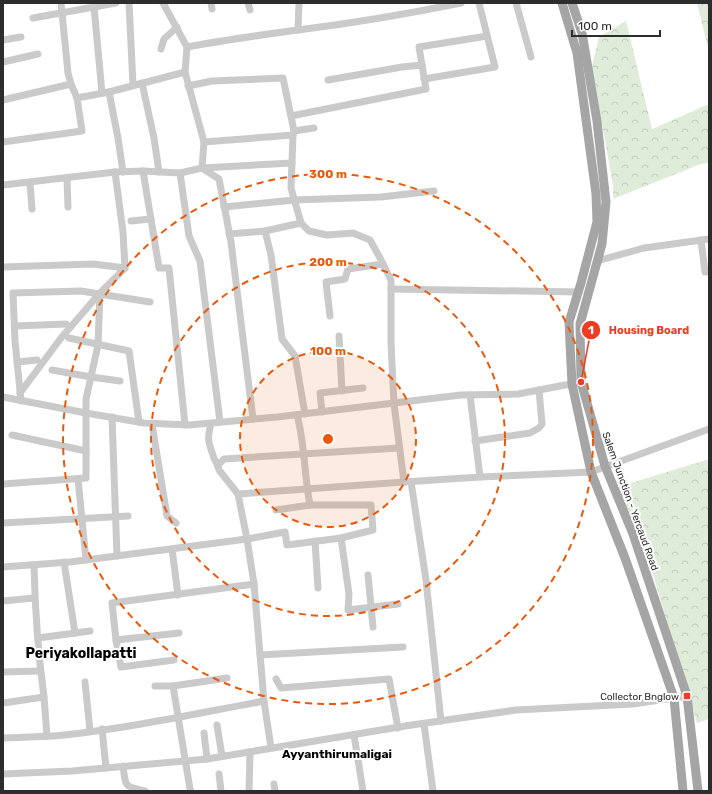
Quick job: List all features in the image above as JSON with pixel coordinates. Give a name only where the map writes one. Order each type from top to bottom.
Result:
[{"type":"main road","points":[[562,3],[577,53],[596,194],[597,222],[570,322],[577,383],[591,472],[625,558],[674,698],[683,791]]},
{"type":"main road","name":"Salem Junction - Yercaud Road","points":[[572,3],[582,33],[597,121],[606,202],[602,244],[580,324],[577,383],[606,466],[633,534],[687,696],[698,791]]},
{"type":"street","points":[[3,142],[82,131],[77,98],[68,73],[61,3]]},
{"type":"street","points":[[32,18],[116,3]]},
{"type":"street","points":[[129,3],[133,86]]},
{"type":"street","points":[[163,3],[187,47],[185,72],[204,142],[202,168]]},
{"type":"street","points":[[298,30],[299,3]]},
{"type":"street","points":[[187,47],[223,40],[405,14],[460,3]]},
{"type":"street","points":[[424,79],[495,67],[479,3]]},
{"type":"street","points":[[516,3],[530,57]]},
{"type":"street","points":[[94,7],[105,92],[118,138],[123,172]]},
{"type":"street","points":[[161,49],[164,39],[177,27]]},
{"type":"street","points":[[3,40],[21,36]]},
{"type":"street","points":[[291,116],[426,89],[419,47],[487,36]]},
{"type":"street","points":[[3,62],[38,54]]},
{"type":"street","points":[[328,80],[422,65]]},
{"type":"street","points":[[77,98],[133,86],[185,72]]},
{"type":"street","points":[[188,86],[212,82],[283,78],[294,133],[291,188],[300,223],[309,231],[315,233],[328,235],[353,233],[370,240],[391,280],[390,343],[394,404],[399,448],[426,580],[440,721]]},
{"type":"street","points":[[142,83],[154,138],[159,172]]},
{"type":"street","points":[[3,100],[71,84]]},
{"type":"street","points":[[204,142],[294,133],[314,128]]},
{"type":"street","points":[[3,185],[115,172],[143,171],[180,173],[202,168],[292,163]]},
{"type":"street","points":[[202,168],[219,179],[229,234],[253,419]]},
{"type":"street","points":[[143,171],[159,268],[169,268],[185,425]]},
{"type":"street","points":[[20,393],[61,338],[125,268],[123,232],[115,172]]},
{"type":"street","points":[[180,173],[189,236],[200,261],[220,422]]},
{"type":"street","points":[[67,178],[68,207]]},
{"type":"street","points":[[30,183],[32,209]]},
{"type":"street","points":[[224,207],[294,200],[381,197],[434,191]]},
{"type":"street","points":[[131,221],[151,218]]},
{"type":"street","points":[[229,234],[265,231],[300,223]]},
{"type":"street","points":[[265,231],[271,255],[282,339],[295,356],[305,414]]},
{"type":"street","points":[[597,261],[644,248],[709,239]]},
{"type":"street","points":[[701,240],[705,272],[709,271]]},
{"type":"street","points":[[3,267],[93,264],[125,268]]},
{"type":"street","points":[[330,316],[326,282],[345,278],[348,269],[383,264]]},
{"type":"street","points":[[391,290],[579,292]]},
{"type":"street","points":[[21,401],[13,293],[81,291],[150,302]]},
{"type":"street","points":[[3,484],[86,478],[86,399],[98,345],[100,294]]},
{"type":"street","points":[[15,326],[66,324]]},
{"type":"street","points":[[339,336],[342,391]]},
{"type":"street","points":[[69,338],[129,351],[139,422]]},
{"type":"street","points":[[17,362],[37,360]]},
{"type":"street","points":[[52,370],[120,381]]},
{"type":"street","points":[[3,397],[112,418],[152,424],[185,425],[297,415],[470,395],[518,394],[577,383]]},
{"type":"street","points":[[322,412],[320,393],[363,388]]},
{"type":"street","points":[[476,441],[530,433],[539,428],[542,424],[539,390]]},
{"type":"street","points":[[470,395],[480,476]]},
{"type":"street","points":[[297,415],[301,430],[310,505]]},
{"type":"street","points":[[112,418],[118,556]]},
{"type":"street","points":[[211,423],[207,438],[219,470],[238,494],[247,539],[254,584],[264,701],[271,748]]},
{"type":"street","points":[[152,424],[167,516],[176,523]]},
{"type":"street","points":[[238,494],[480,476],[591,472],[709,429]]},
{"type":"street","points":[[12,435],[86,451]]},
{"type":"street","points":[[218,465],[224,458],[399,448]]},
{"type":"street","points":[[78,479],[86,560]]},
{"type":"street","points":[[3,567],[86,560],[247,539],[285,532],[287,544],[341,538],[373,530],[371,505],[310,505],[276,510]]},
{"type":"street","points":[[3,523],[128,516]]},
{"type":"street","points":[[341,538],[349,594],[348,610],[398,604]]},
{"type":"street","points":[[315,541],[318,588]]},
{"type":"street","points":[[172,549],[178,595]]},
{"type":"street","points":[[64,562],[75,633]]},
{"type":"street","points":[[34,565],[34,598],[47,736]]},
{"type":"street","points":[[368,575],[373,627]]},
{"type":"street","points":[[174,660],[121,667],[112,603],[254,584]]},
{"type":"street","points":[[3,601],[34,598]]},
{"type":"street","points":[[38,638],[90,631]]},
{"type":"street","points":[[116,640],[179,633]]},
{"type":"street","points":[[260,655],[403,647]]},
{"type":"street","points":[[3,672],[40,671]]},
{"type":"street","points":[[156,686],[173,686],[227,678]]},
{"type":"street","points":[[276,679],[281,688],[390,679],[398,728]]},
{"type":"street","points":[[85,682],[90,731]]},
{"type":"street","points":[[173,686],[184,761],[191,791]]},
{"type":"street","points":[[3,774],[106,768],[206,759],[516,710],[633,704],[687,696]]},
{"type":"street","points":[[3,702],[44,697]]},
{"type":"street","points":[[3,738],[47,736],[90,731],[264,701]]},
{"type":"street","points":[[424,724],[433,791]]},
{"type":"street","points":[[218,725],[222,756]]},
{"type":"street","points":[[102,729],[106,768]]},
{"type":"street","points":[[204,733],[206,759]]},
{"type":"street","points":[[354,735],[364,791]]},
{"type":"street","points":[[249,791],[250,752]]},
{"type":"street","points":[[122,766],[125,784],[131,790],[145,791]]},
{"type":"street","points":[[219,774],[221,791]]},
{"type":"green space","points":[[697,3],[709,3],[709,52]]},
{"type":"green space","points":[[626,21],[652,129],[709,104],[709,163],[701,164],[613,199],[613,186],[592,66],[599,37]]},
{"type":"green space","points":[[709,459],[709,719],[697,723],[646,551],[618,487]]},
{"type":"place","name":"Housing Board","points":[[581,382]]},
{"type":"place","name":"Collector Bnglow","points":[[687,696]]},
{"type":"district","name":"Periyakollapatti","points":[[81,653]]},
{"type":"district","name":"Ayyanthirumaligai","points":[[337,754]]}]
